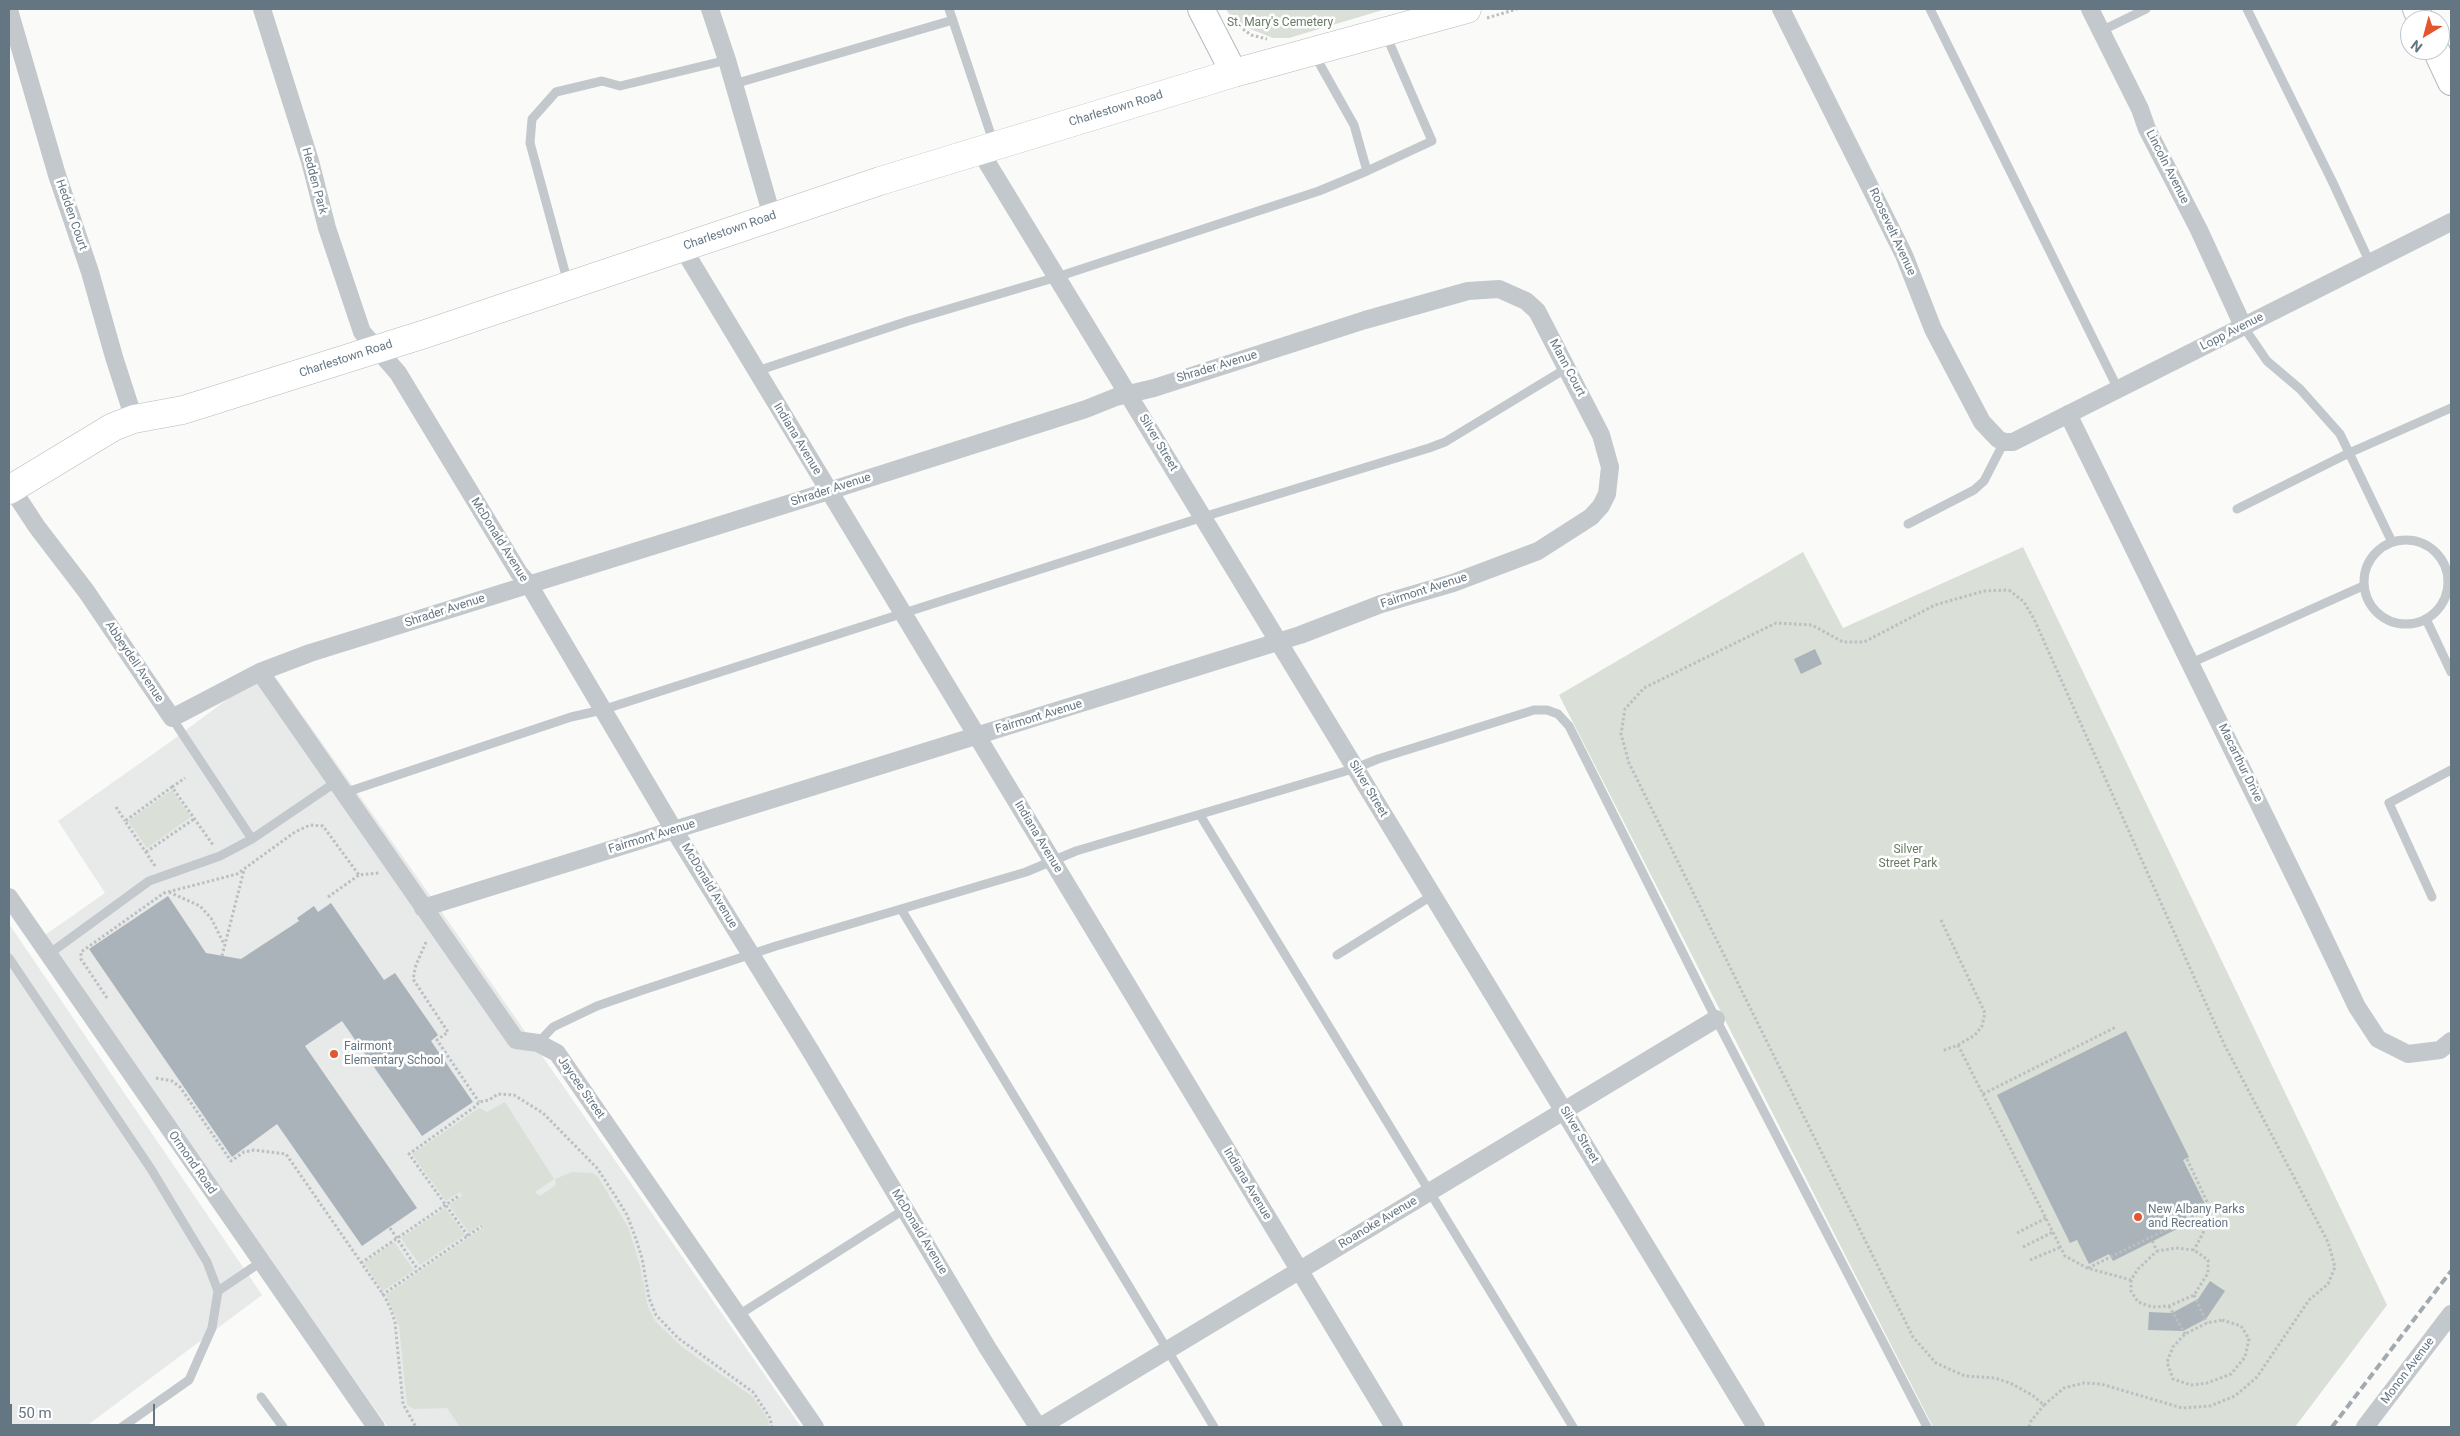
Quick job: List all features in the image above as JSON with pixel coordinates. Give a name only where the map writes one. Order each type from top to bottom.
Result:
[{"type":"main road","points":[[1201,9],[1234,73]]},
{"type":"main road","name":"Charlestown Road","points":[[10,489],[112,427],[134,419],[183,410],[375,349],[772,216],[988,148],[1234,73],[1467,9]]},
{"type":"main road","points":[[2441,60],[2451,82]]},
{"type":"street","name":"Hedden Park","points":[[262,9],[310,161],[330,237],[362,332],[375,349]]},
{"type":"street","points":[[710,9],[727,60],[772,216]]},
{"type":"street","name":"Roosevelt Avenue","points":[[1781,9],[1904,255],[1933,329],[1982,422],[1998,439],[2009,442]]},
{"type":"street","name":"Lincoln Avenue","points":[[2090,9],[2140,109],[2147,129],[2199,230],[2243,326]]},
{"type":"street","name":"Hedden Court","points":[[9,10],[57,175],[90,272],[134,419]]},
{"type":"street","name":"Silver Street","points":[[988,148],[1057,277],[1756,1427]]},
{"type":"street","name":"Lopp Avenue","points":[[2009,442],[2451,222]]},
{"type":"street","name":"Indiana Avenue","points":[[682,247],[1394,1427]]},
{"type":"street","name":"Shrader Avenue","points":[[172,718],[260,672],[310,653],[1424,303],[1468,291],[1499,289]]},
{"type":"street","name":"Mann Court","points":[[1499,289],[1526,301],[1537,311],[1601,435],[1610,467]]},
{"type":"street","name":"McDonald Avenue","points":[[375,349],[398,373],[904,1209],[1039,1427]]},
{"type":"street","name":"Macarthur Drive","points":[[2068,414],[2357,1007],[2378,1039],[2408,1054],[2440,1050],[2451,1041]]},
{"type":"street","name":"Fairmont Avenue","points":[[423,908],[1278,642],[1381,604],[1489,570],[1553,543],[1591,517],[1601,506],[1606,494],[1610,467]]},
{"type":"street","name":"Abbeydell Avenue","points":[[10,489],[37,528],[86,591],[172,718]]},
{"type":"street","name":"Jaycee Street","points":[[260,672],[516,1040],[538,1043],[557,1053],[815,1427]]},
{"type":"street","name":"Ormond Road","points":[[9,897],[376,1427]]},
{"type":"street","name":"Roanoke Avenue","points":[[1039,1427],[1716,1019]]},
{"type":"street","name":"Monon Avenue","points":[[2365,1427],[2451,1314]]},
{"type":"lane","points":[[949,9],[988,148]]},
{"type":"lane","points":[[1930,9],[2118,389]]},
{"type":"lane","points":[[2101,31],[2146,9]]},
{"type":"lane","points":[[2246,9],[2333,183],[2370,263]]},
{"type":"lane","points":[[734,84],[952,20]]},
{"type":"lane","points":[[757,371],[908,321],[1057,277],[1319,191],[1432,141],[1384,32]]},
{"type":"lane","points":[[1312,52],[1354,125],[1367,171]]},
{"type":"lane","points":[[569,285],[530,143],[532,119],[556,92],[602,81],[620,86],[727,60]]},
{"type":"lane","points":[[2243,326],[2267,361],[2300,389],[2340,434],[2392,542]]},
{"type":"lane","points":[[49,954],[149,881],[220,856],[340,788],[571,717],[602,710],[1203,517],[1445,442],[1568,368]]},
{"type":"lane","points":[[2237,509],[2349,453],[2451,408]]},
{"type":"lane","points":[[1908,524],[1974,490],[1984,481],[2009,442]]},
{"type":"lane","points":[[2413,540],[2432,548],[2442,558],[2448,571],[2450,585],[2438,611],[2426,619],[2406,624],[2386,619],[2375,611],[2367,599],[2364,586],[2364,572],[2370,559],[2379,548],[2392,542],[2413,540]]},
{"type":"lane","points":[[2191,663],[2364,586]]},
{"type":"lane","points":[[2426,619],[2451,672]]},
{"type":"lane","points":[[538,1043],[553,1027],[597,1006],[751,955],[1026,872],[1076,851],[1356,768],[1378,758],[1534,710],[1547,710],[1558,714],[1569,726],[1716,1019],[1927,1427]]},
{"type":"lane","name":"Abbeydell Avenue","points":[[172,718],[252,839]]},
{"type":"lane","points":[[2432,897],[2389,803],[2451,770]]},
{"type":"lane","points":[[1200,815],[1573,1427]]},
{"type":"lane","points":[[1337,955],[1433,895]]},
{"type":"lane","points":[[902,909],[1214,1427]]},
{"type":"lane","points":[[9,958],[151,1169],[207,1262],[218,1291],[212,1328],[189,1380],[122,1427]]},
{"type":"lane","points":[[738,1316],[904,1209]]},
{"type":"lane","points":[[218,1291],[261,1262]]},
{"type":"lane","points":[[261,1398],[283,1427]]},
{"type":"path","points":[[2029,1427],[2031,1420],[2044,1405],[2064,1388],[2084,1383],[2101,1384],[2182,1408],[2210,1406],[2235,1396],[2257,1376],[2309,1300],[2328,1284],[2335,1267],[2328,1242],[2224,1044],[2034,619],[2024,602],[2009,590],[1984,591],[1935,605],[1864,642],[1843,642],[1812,624],[1776,623],[1644,688],[1625,709],[1621,734],[1628,763],[1913,1337],[1936,1363],[1965,1376],[1995,1378],[2010,1383],[2032,1394],[2044,1405]]},
{"type":"path","points":[[125,820],[185,778]]},
{"type":"path","points":[[172,787],[234,876]]},
{"type":"path","points":[[116,807],[170,892],[200,906],[211,918],[224,944]]},
{"type":"path","points":[[146,852],[194,819]]},
{"type":"path","points":[[107,998],[81,959],[81,952],[164,893],[234,876],[295,832],[310,825],[323,826],[359,875]]},
{"type":"path","points":[[222,956],[244,870]]},
{"type":"path","points":[[328,897],[359,875],[385,872]]},
{"type":"path","points":[[1941,920],[1985,1013],[1982,1026],[1976,1034],[1942,1052]]},
{"type":"path","points":[[427,938],[416,965],[413,979],[448,1032],[437,1040],[479,1102]]},
{"type":"path","points":[[1983,1094],[2116,1027]]},
{"type":"path","points":[[1958,1045],[2065,1256],[2087,1268],[2131,1280]]},
{"type":"path","points":[[154,1078],[172,1081],[180,1087],[231,1161],[244,1152],[254,1150],[286,1154],[382,1294],[395,1322],[403,1404],[416,1427]]},
{"type":"path","points":[[468,1236],[409,1154],[479,1102],[506,1093],[530,1103],[543,1113],[597,1168],[627,1215],[642,1258],[649,1298],[656,1315],[678,1338],[753,1392],[770,1418],[772,1427]]},
{"type":"path","points":[[2187,1160],[2210,1208],[2203,1233],[2194,1250]]},
{"type":"path","points":[[361,1263],[460,1195]]},
{"type":"path","points":[[2087,1268],[2210,1208]]},
{"type":"path","points":[[2017,1233],[2046,1218]]},
{"type":"path","points":[[382,1294],[482,1226]]},
{"type":"path","points":[[390,1228],[418,1270]]},
{"type":"path","points":[[2023,1247],[2053,1232]]},
{"type":"path","points":[[2151,1238],[2157,1251]]},
{"type":"path","points":[[2030,1260],[2061,1247]]},
{"type":"path","points":[[2176,1248],[2194,1250],[2208,1260],[2208,1273],[2194,1295],[2170,1306],[2152,1307],[2138,1302],[2131,1291],[2131,1280],[2138,1269],[2157,1251],[2176,1248]]},
{"type":"path","points":[[2194,1295],[2207,1324]]},
{"type":"path","points":[[2170,1306],[2185,1334]]},
{"type":"path","points":[[2222,1320],[2241,1326],[2249,1339],[2245,1357],[2231,1374],[2207,1383],[2191,1385],[2173,1379],[2167,1362],[2173,1347],[2185,1334],[2207,1324],[2222,1320]]},
{"type":"shaded area","name":"Fairmont Elementary School","points":[[269,668],[801,1427],[388,1427],[199,1160],[45,935],[105,893],[58,821],[170,742]]},
{"type":"shaded area","points":[[9,924],[262,1295],[85,1427],[9,1427]]},
{"type":"green space","name":"St. Mary's Cemetery","points":[[1226,9],[1386,9],[1289,38],[1273,38],[1245,27],[1229,14]]},
{"type":"green space","name":"Silver Street Park","points":[[2023,547],[2387,1305],[2295,1427],[1933,1427],[1559,695],[1803,552],[1843,628]]},
{"type":"green space","points":[[172,790],[191,817],[147,848],[128,821]]},
{"type":"green space","points":[[505,1102],[554,1179],[535,1192],[540,1196],[556,1185],[555,1179],[572,1172],[592,1173],[598,1177],[629,1229],[640,1266],[648,1307],[655,1321],[682,1347],[753,1397],[768,1419],[769,1427],[460,1427],[447,1408],[414,1409],[407,1405],[399,1326],[386,1295],[484,1227],[481,1224],[469,1233],[449,1205],[462,1196],[460,1192],[446,1201],[412,1154],[479,1108],[487,1112]]},
{"type":"green space","points":[[445,1208],[465,1235],[420,1265],[401,1238]]},
{"type":"green space","points":[[394,1242],[414,1270],[383,1291],[364,1263]]},
{"type":"building","points":[[1815,649],[1822,664],[1801,674],[1794,659]]},
{"type":"building","name":"Fairmont Elementary School","points":[[168,896],[206,953],[241,959],[299,921],[297,918],[314,906],[318,912],[331,903],[384,980],[395,973],[438,1035],[431,1041],[473,1102],[422,1136],[342,1021],[305,1046],[417,1208],[362,1246],[277,1124],[232,1157],[89,949]]},
{"type":"building","points":[[2126,1031],[2189,1157],[2183,1160],[2206,1206],[2186,1216],[2189,1223],[2113,1261],[2109,1254],[2089,1264],[2077,1240],[2070,1243],[1997,1095]]},
{"type":"building","points":[[2210,1281],[2225,1291],[2206,1319],[2183,1331],[2148,1330],[2149,1312],[2172,1313],[2198,1299]]},
{"type":"railway","points":[[2332,1427],[2451,1271]]},
{"type":"place","name":"Fairmont Elementary School","points":[[334,1054]]},
{"type":"place","name":"New Albany Parks and Recreation","points":[[2138,1217]]}]
